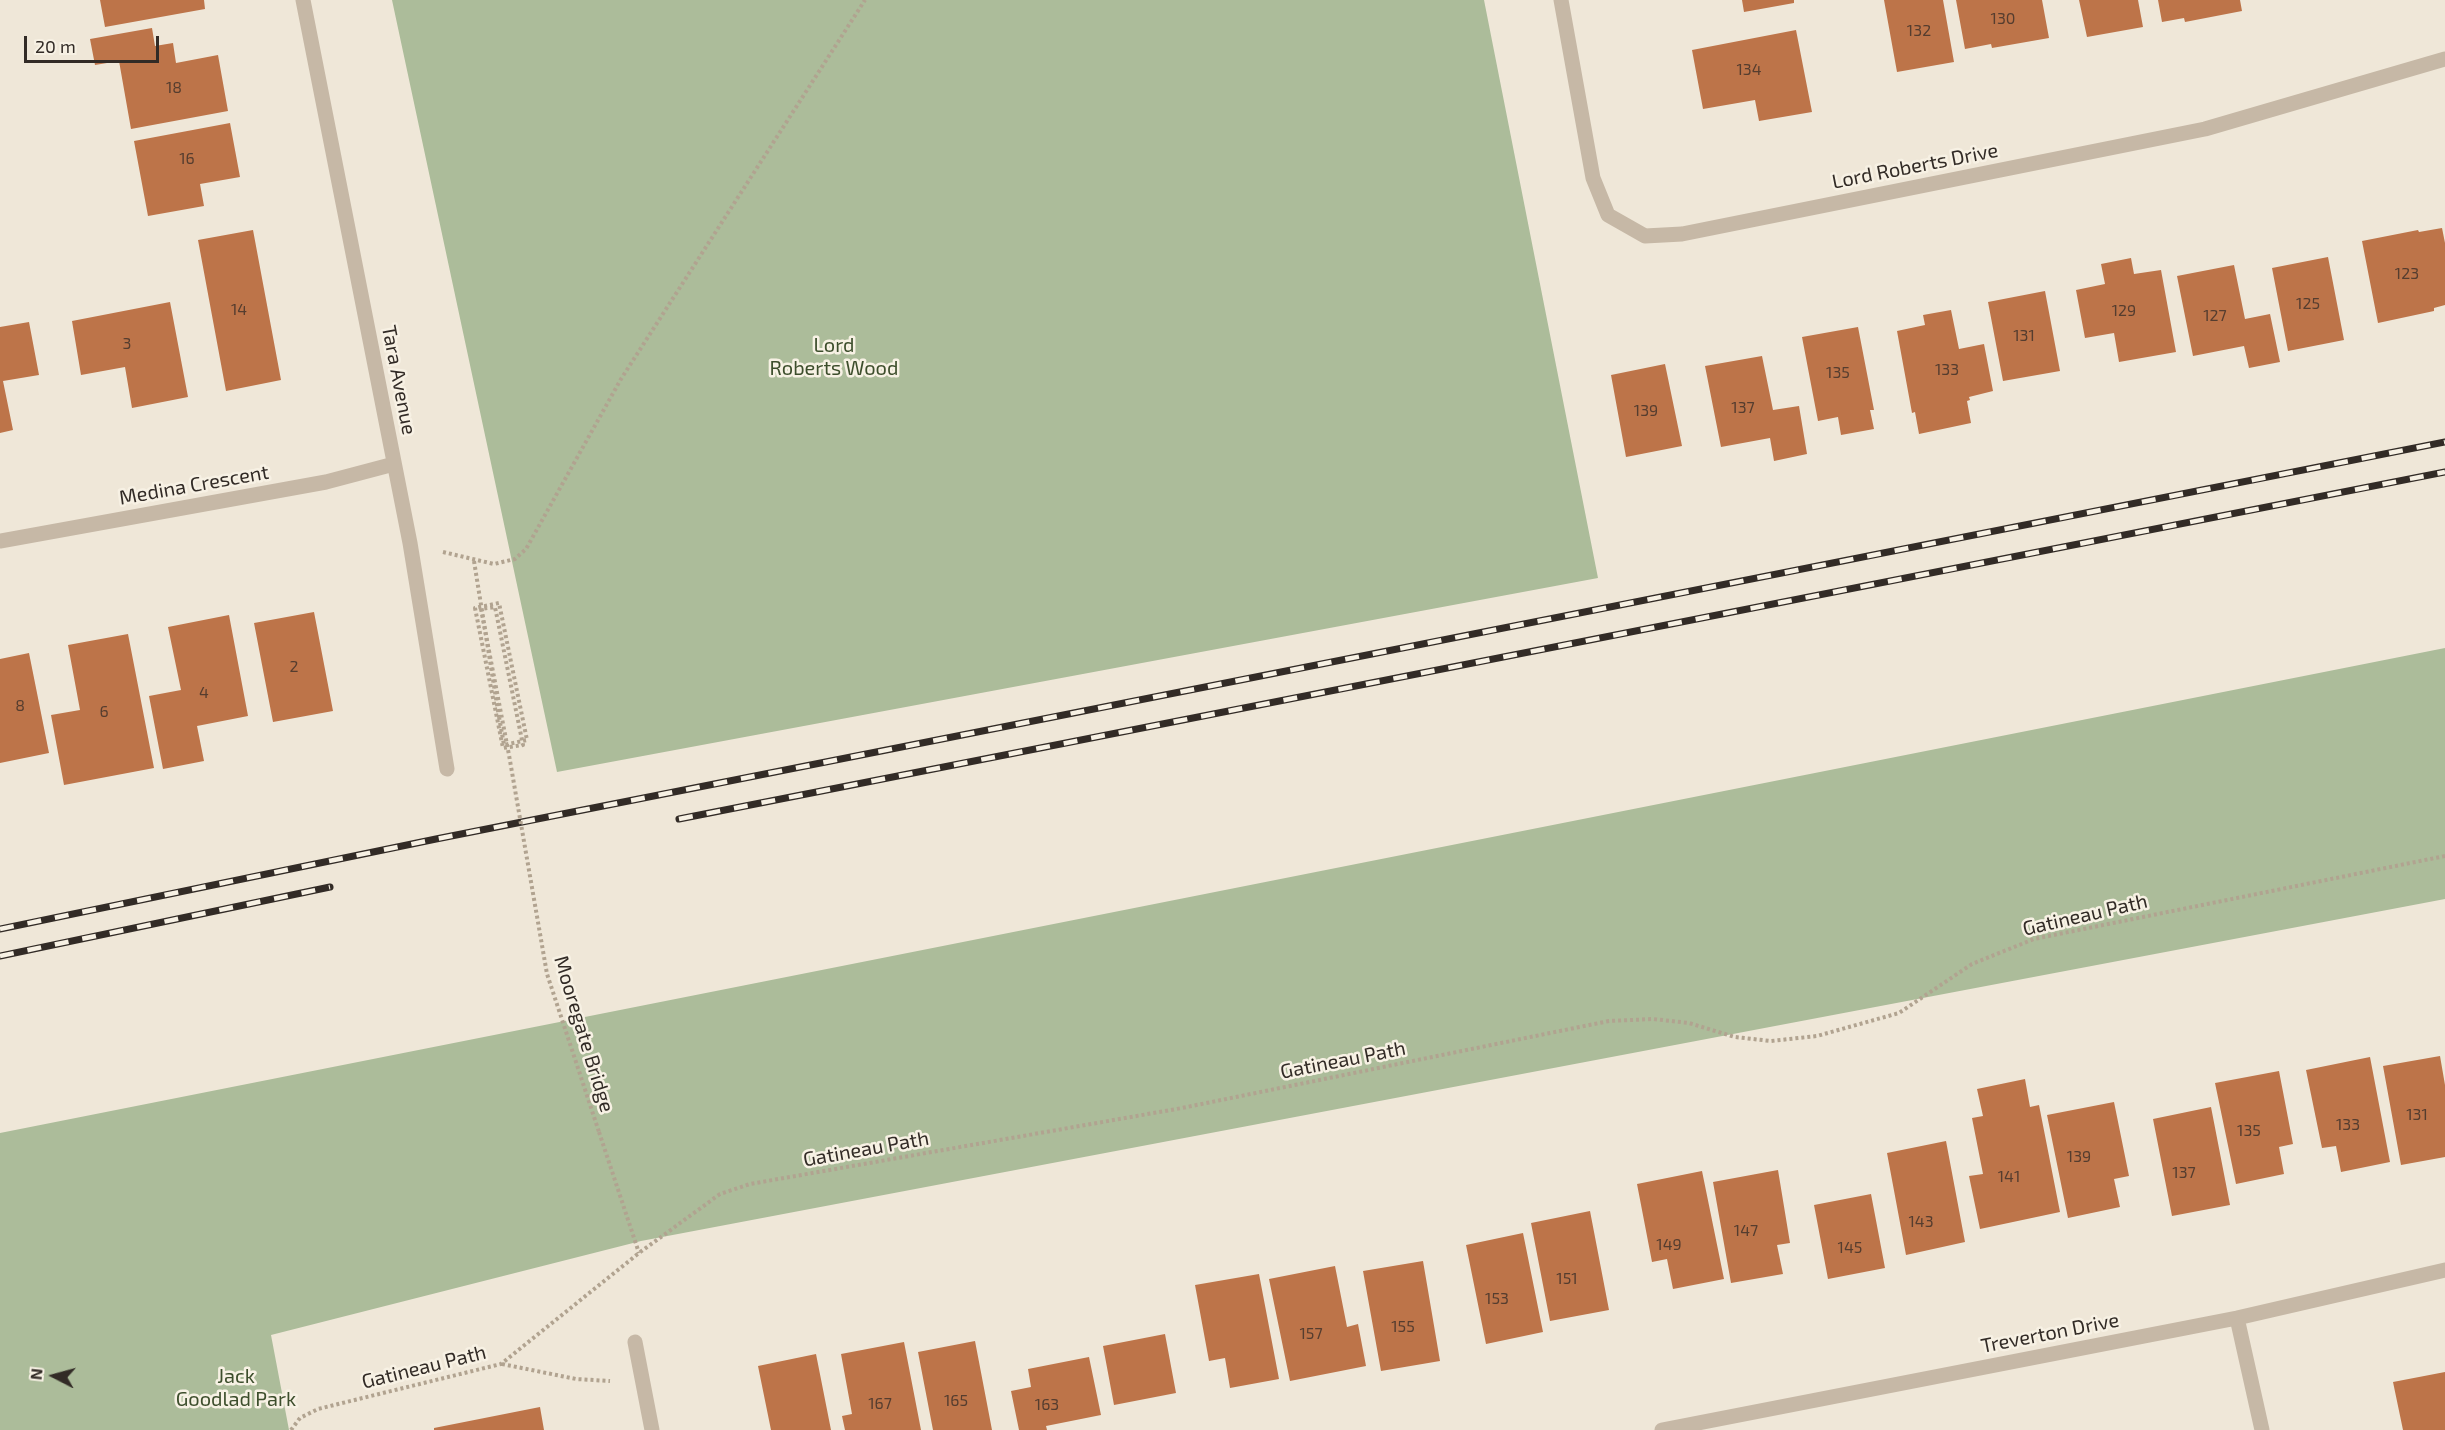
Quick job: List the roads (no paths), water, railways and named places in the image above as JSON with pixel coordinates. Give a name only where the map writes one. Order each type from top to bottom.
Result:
[{"type":"street","name":"Tara Avenue","points":[[303,0],[410,543],[447,770]]},
{"type":"street","name":"Lord Roberts Drive","points":[[1561,0],[1593,178],[1608,215],[1645,236],[1682,234],[2205,129],[2445,59]]},
{"type":"street","name":"Medina Crescent","points":[[0,541],[326,482],[394,464]]},
{"type":"street","name":"Treverton Drive","points":[[1662,1430],[2237,1318],[2445,1270]]},
{"type":"street","points":[[2237,1318],[2262,1430]]},
{"type":"street","points":[[634,1342],[652,1430]]},
{"type":"railway","points":[[0,929],[436,839],[2445,442]]},
{"type":"railway","points":[[679,819],[2445,472]]},
{"type":"railway","points":[[0,956],[330,887]]},
{"type":"park label","name":"Lord Roberts Wood","points":[[834,356]]},
{"type":"park label","name":"Jack Goodlad Park","points":[[236,1388]]}]
